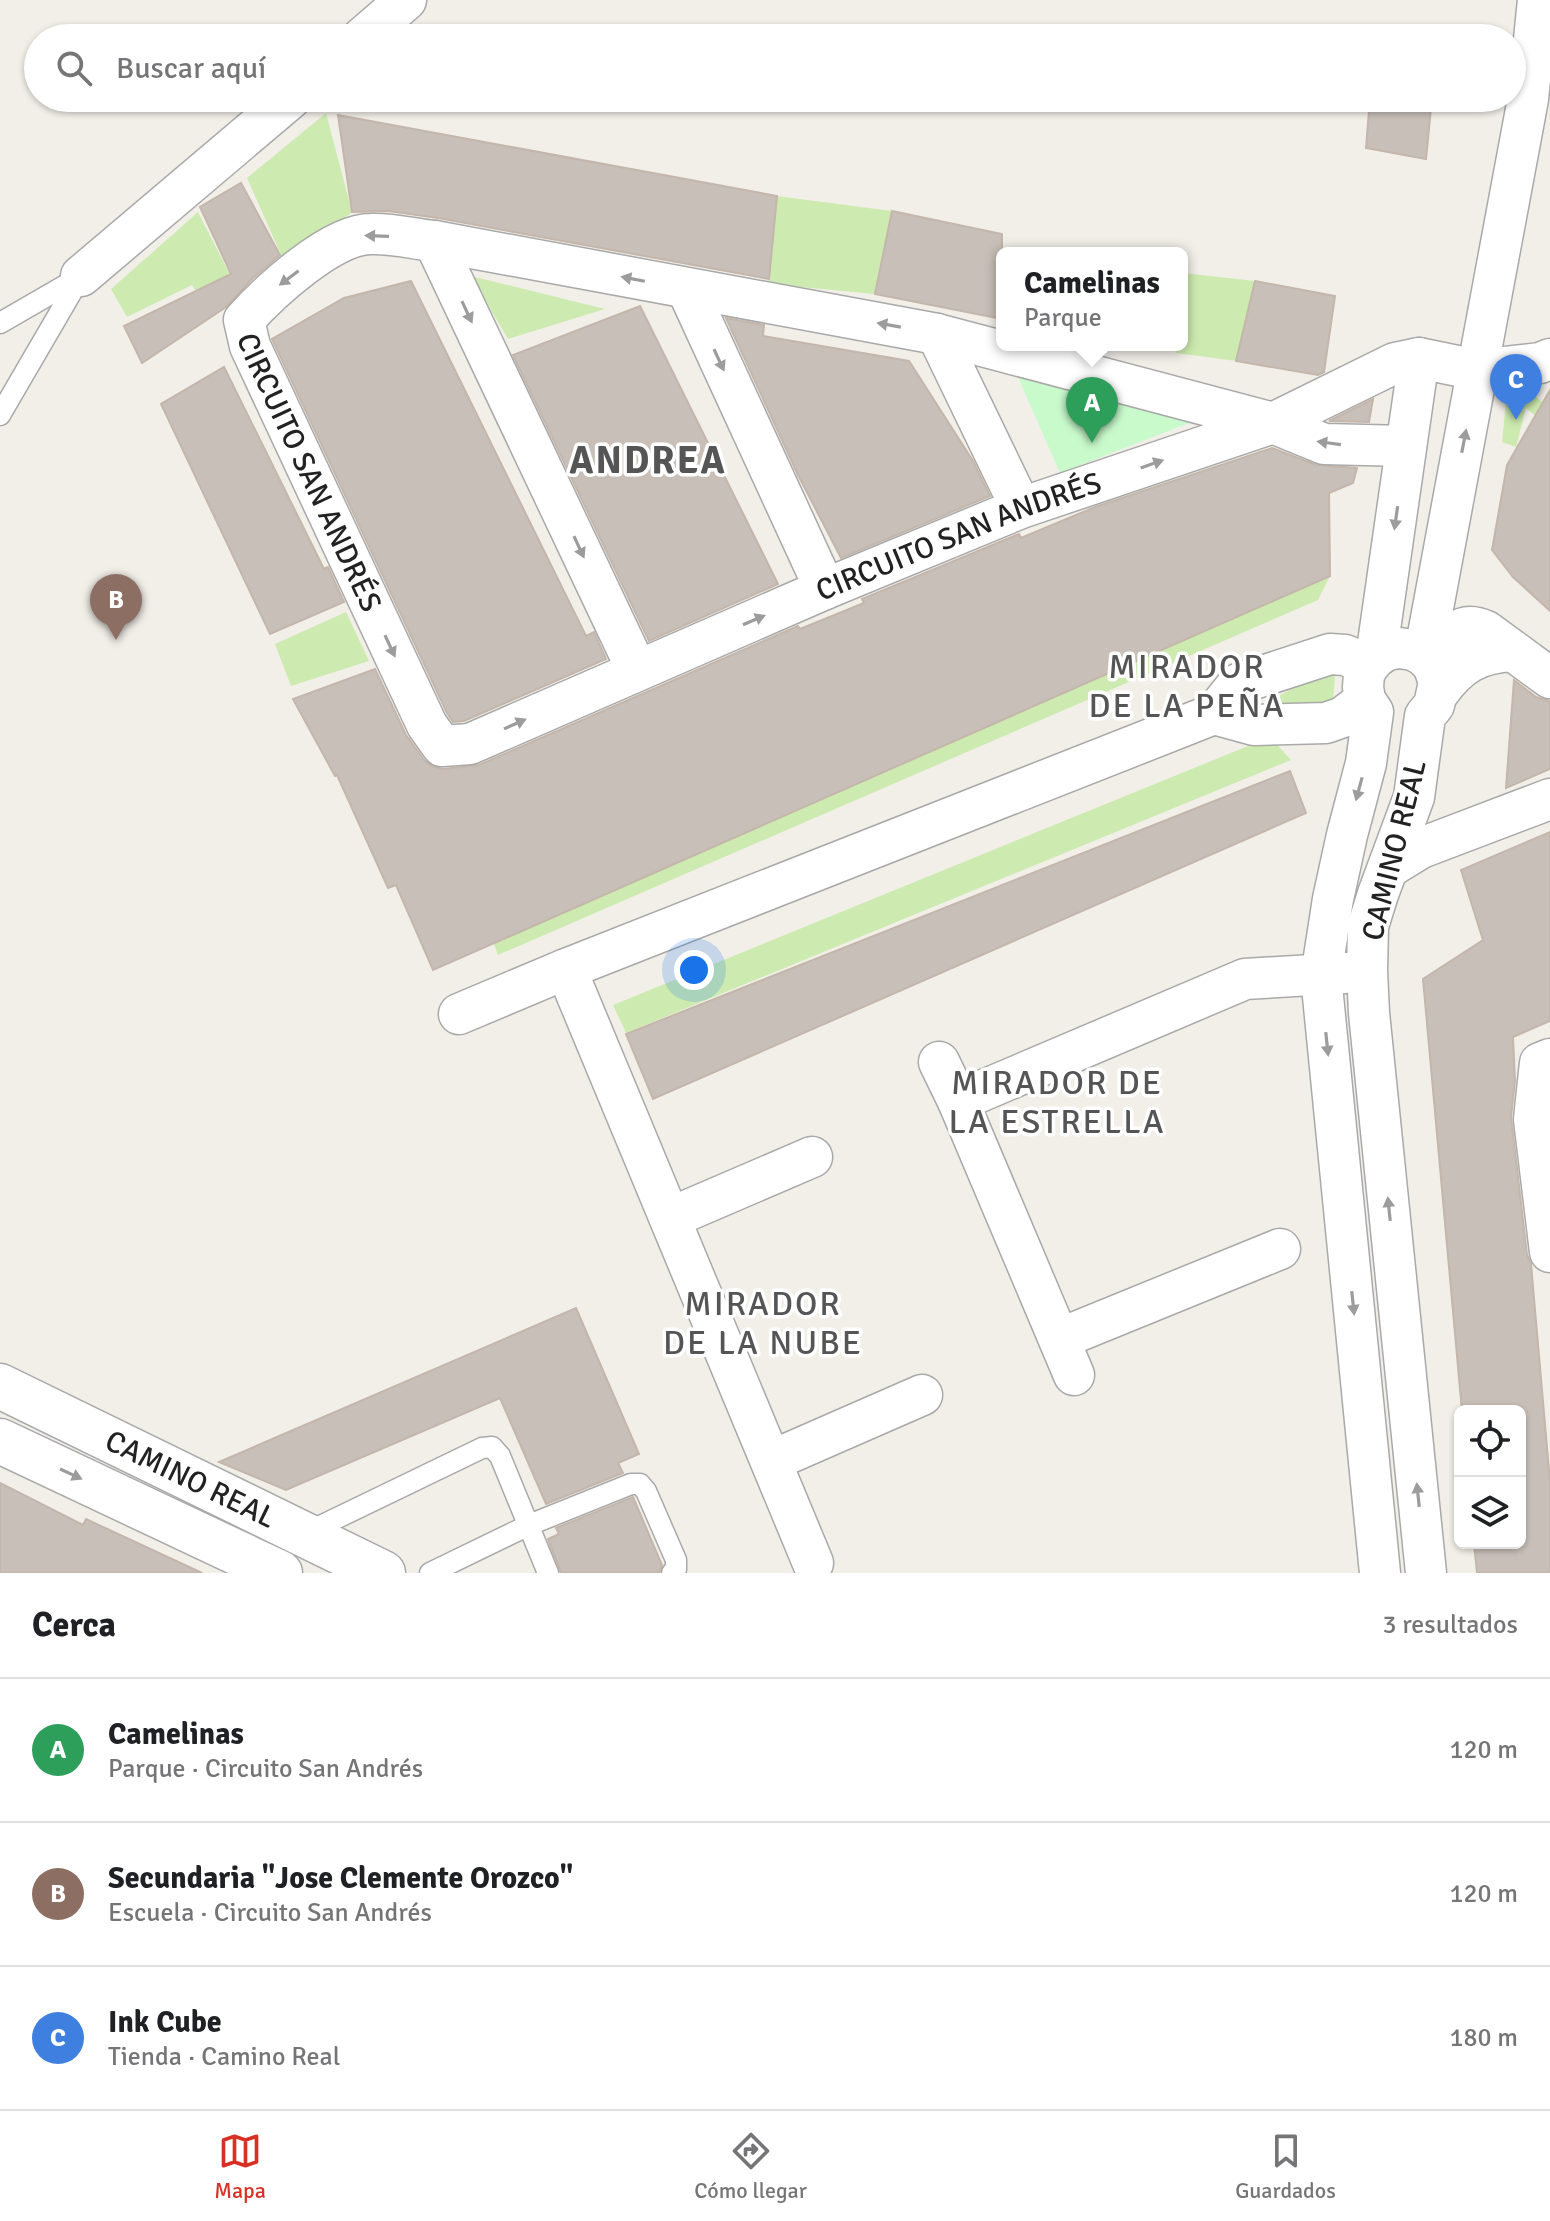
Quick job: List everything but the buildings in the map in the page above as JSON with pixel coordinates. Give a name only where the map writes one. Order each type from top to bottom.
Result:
[{"type":"street","points":[[378,24],[406,0]]},
{"type":"street","name":"CAMINO REAL","points":[[1426,1573],[1369,1013],[1368,926],[1414,797],[1477,370],[1539,95],[1538,0]]},
{"type":"street","points":[[81,276],[274,112]]},
{"type":"street","name":"CIRCUITO SAN ANDRÉS","points":[[996,350],[937,334],[434,241],[370,234],[338,242],[266,295],[244,320],[250,346],[427,725],[442,746],[470,744],[825,589],[1021,508],[1273,423],[1395,363],[1419,358],[1477,370],[1547,365]]},
{"type":"street","points":[[434,241],[637,670]]},
{"type":"street","points":[[687,289],[825,589]]},
{"type":"street","points":[[937,334],[1021,508]]},
{"type":"street","name":"CIRCUITO SAN ANDRÉS","points":[[1001,351],[1273,423],[1324,444],[1406,446]]},
{"type":"street","name":"CAMINO REAL","points":[[1380,1573],[1321,976],[1333,899],[1366,763],[1371,684],[1419,358]]},
{"type":"street","points":[[459,1014],[1214,714],[1238,684],[1330,654],[1345,655],[1371,684],[1384,721],[1398,724],[1412,722],[1451,635],[1462,628],[1475,626],[1486,631],[1550,678]]},
{"type":"street","points":[[1214,714],[1254,725],[1326,723],[1343,717],[1371,684],[1387,650],[1399,648],[1413,650],[1430,682]]},
{"type":"street","points":[[1390,867],[1421,848],[1550,799]]},
{"type":"street","points":[[566,969],[813,1563]]},
{"type":"street","points":[[958,1101],[1245,979],[1367,971]]},
{"type":"street","points":[[1545,1061],[1534,1119],[1544,1156],[1550,1252]]},
{"type":"street","points":[[939,1062],[1066,1357],[1280,1249]]},
{"type":"street","points":[[670,1218],[812,1157]]},
{"type":"street","name":"CAMINO REAL","points":[[0,1386],[383,1573]]},
{"type":"street","points":[[771,1461],[922,1395]]},
{"type":"street","name":"CAMINO REAL","points":[[0,1441],[274,1572]]},
{"type":"street","points":[[274,1572],[303,1535]]},
{"type":"lane","points":[[0,323],[81,276]]},
{"type":"lane","points":[[0,415],[81,276]]},
{"type":"lane","points":[[303,1535],[482,1448],[492,1447],[500,1456],[548,1573]]},
{"type":"lane","points":[[430,1573],[529,1525],[631,1484],[640,1484],[646,1491],[676,1560],[676,1569],[672,1573]]},
{"type":"green space","points":[[326,113],[352,212],[286,266],[247,178]]},
{"type":"green space","points":[[777,196],[892,211],[875,294],[768,284]]},
{"type":"green space","points":[[198,212],[241,296],[212,315],[192,285],[127,317],[111,289]]},
{"type":"green space","points":[[1188,274],[1255,281],[1236,361],[1176,353],[1188,351]]},
{"type":"green space","points":[[471,276],[605,309],[508,339]]},
{"type":"green space","points":[[1010,359],[1215,413],[1060,473]]},
{"type":"green space","points":[[1530,392],[1550,408],[1550,428],[1526,408],[1516,447],[1502,442],[1506,402],[1523,407],[1519,403]]},
{"type":"green space","points":[[1330,576],[1318,600],[498,955],[489,932]]},
{"type":"green space","points":[[346,612],[369,661],[291,686],[275,644]]},
{"type":"green space","points":[[1336,664],[1332,711],[1268,702]]},
{"type":"green space","points":[[1270,737],[1291,760],[626,1033],[613,1005]]},
{"type":"place","name":"Ink Cube","points":[[1516,420]]},
{"type":"place","name":"Camelinas","points":[[1092,443]]},
{"type":"place","name":"Secundaria \"Jose Clemente Orozco\"","points":[[116,640]]},
{"type":"district","name":"ANDREA","points":[[648,460]]},
{"type":"district","name":"MIRADOR DE LA PEÑA","points":[[1187,686]]},
{"type":"district","name":"MIRADOR DE LA ESTRELLA","points":[[1057,1102]]},
{"type":"district","name":"MIRADOR DE LA NUBE","points":[[763,1322]]}]
